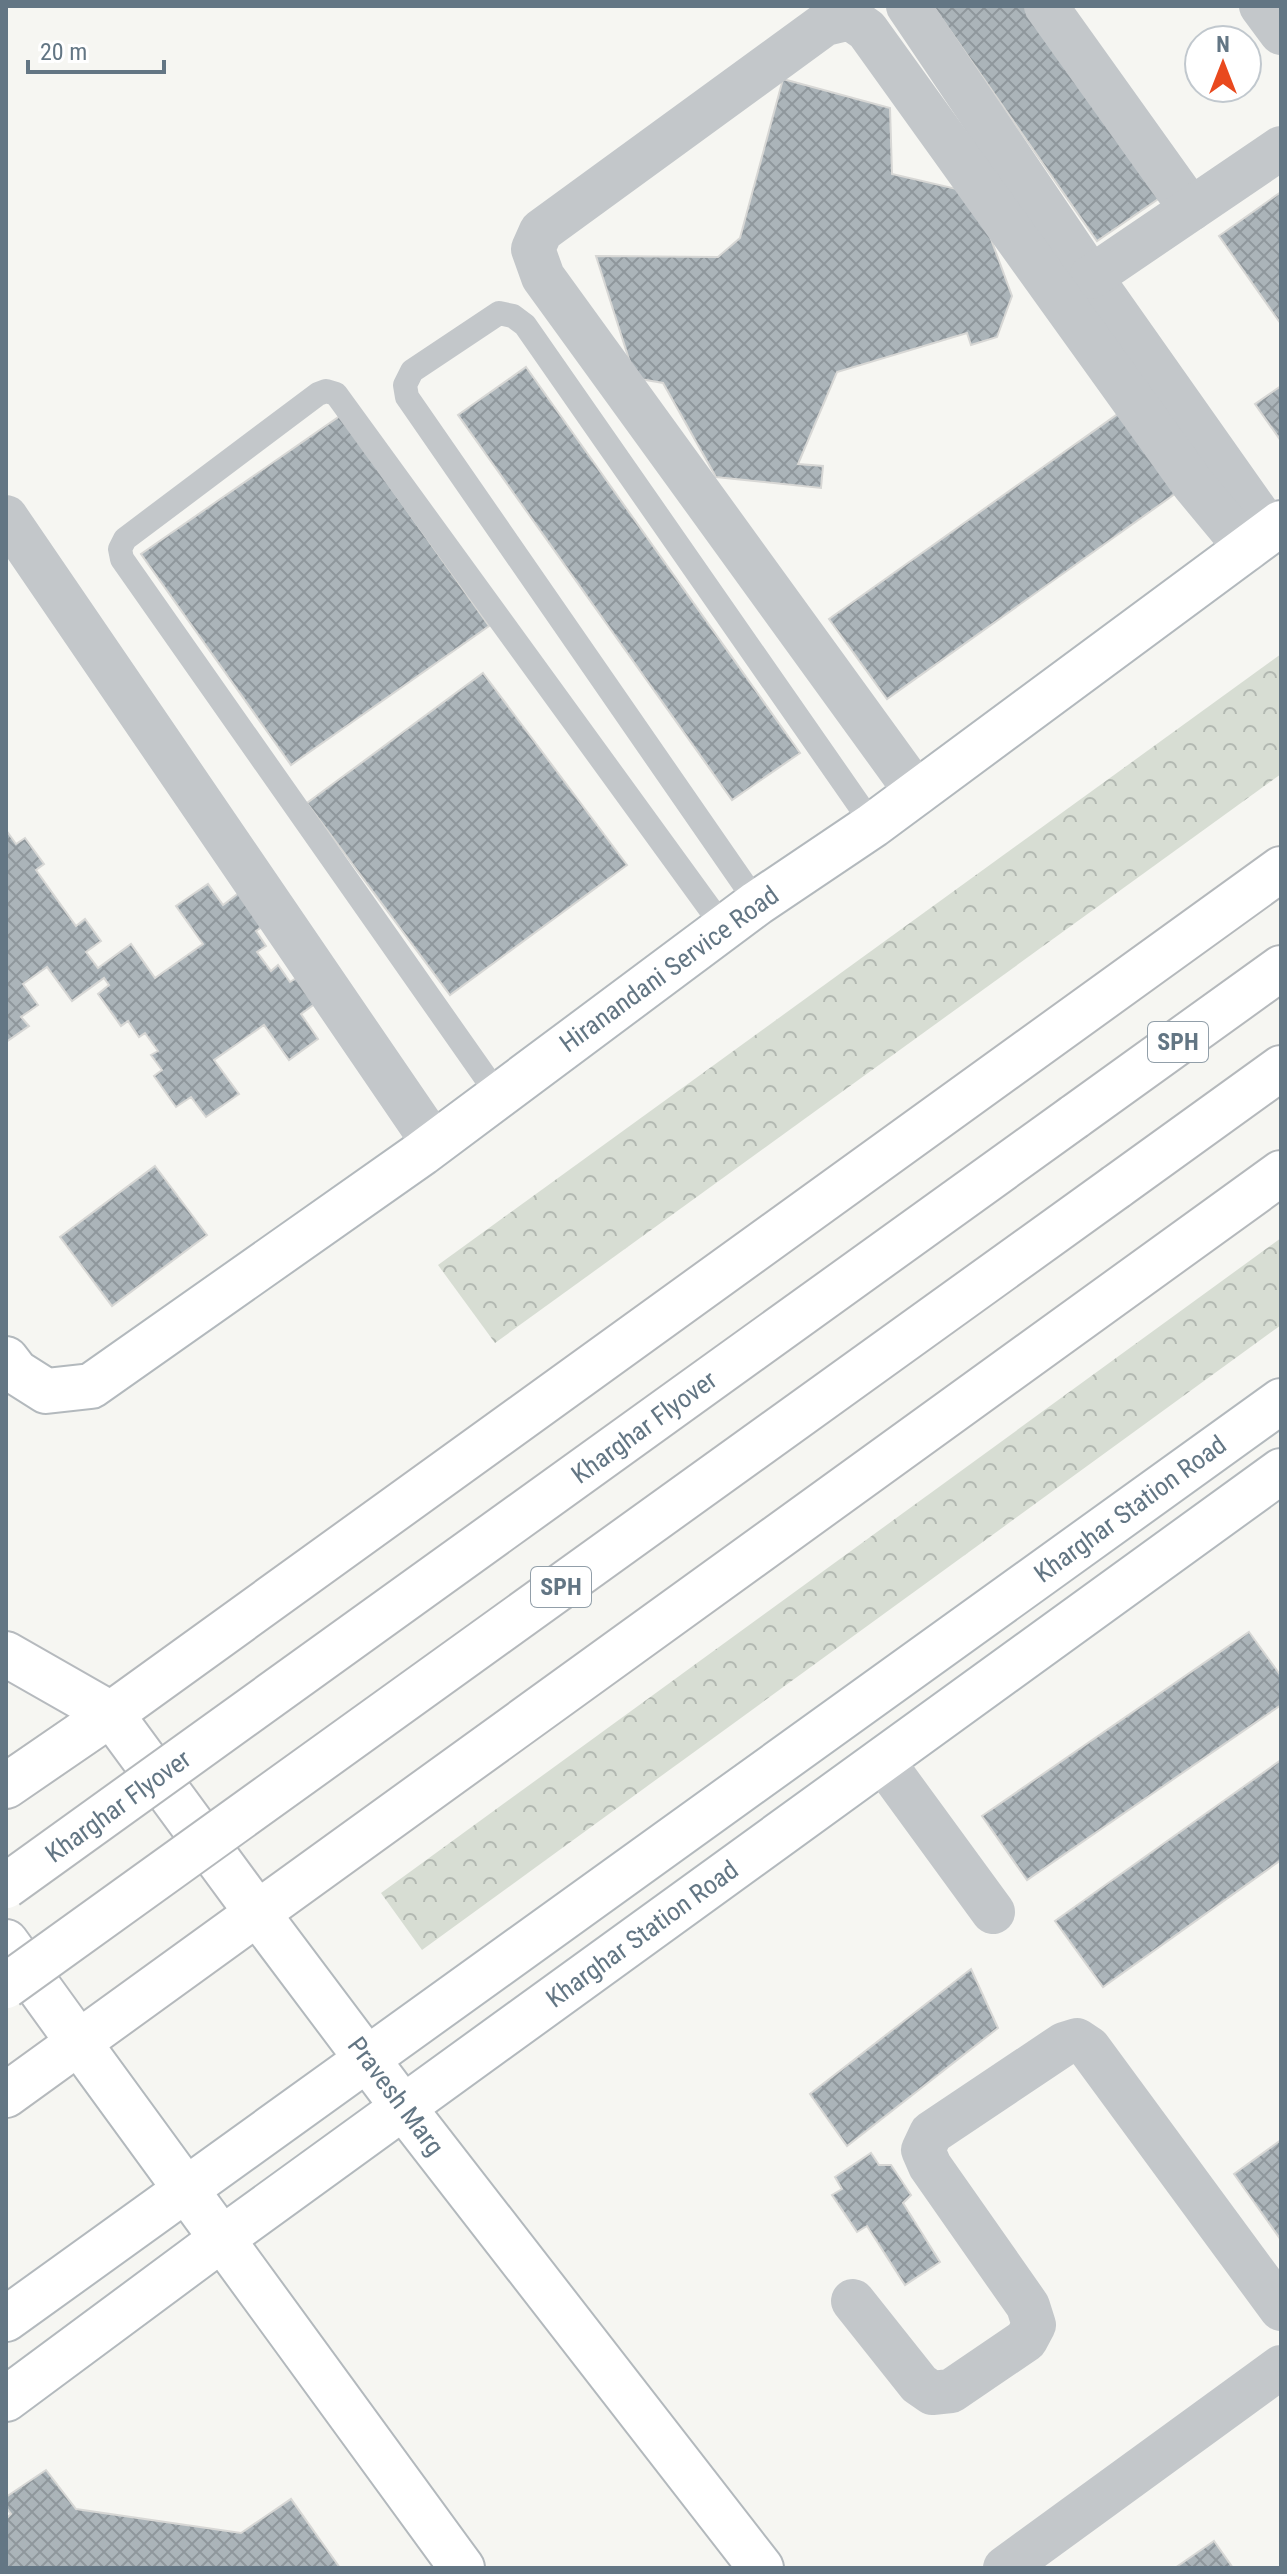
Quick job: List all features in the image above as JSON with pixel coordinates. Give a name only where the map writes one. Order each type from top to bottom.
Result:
[{"type":"main road","name":"Hiranandani Service Road","points":[[6,1359],[16,1372],[46,1391],[91,1386],[434,1144],[741,916],[917,793],[1266,534]]},
{"type":"main road","points":[[6,1786],[111,1714],[1281,869]]},
{"type":"main road","name":"Kharghar Flyover","points":[[6,1886],[1281,968]]},
{"type":"main road","name":"SPH","points":[[6,1986],[1281,1068]]},
{"type":"main road","points":[[6,2095],[1281,1173]]},
{"type":"main road","points":[[1269,1414],[1279,1477]]},
{"type":"main road","name":"Kharghar Station Road","points":[[6,2319],[1269,1414]]},
{"type":"main road","name":"Kharghar Station Road","points":[[6,2399],[882,1760],[1279,1477]]},
{"type":"main road","name":"Pravesh Marg","points":[[6,1654],[111,1714],[403,2107],[761,2568]]},
{"type":"main road","points":[[6,1942],[462,2568]]},
{"type":"street","points":[[908,6],[1266,534]]},
{"type":"street","points":[[1046,6],[1191,209]]},
{"type":"street","points":[[1261,6],[1281,33]]},
{"type":"street","points":[[917,793],[543,277],[533,249],[541,231],[825,24],[850,18],[867,30],[1193,484],[1266,534]]},
{"type":"street","points":[[1091,277],[1281,148]]},
{"type":"street","points":[[6,517],[434,1144]]},
{"type":"street","points":[[882,1760],[993,1912]]},
{"type":"street","points":[[853,2301],[919,2384],[932,2393],[951,2391],[1026,2340],[1034,2325],[1028,2306],[930,2166],[923,2150],[931,2133],[1064,2044],[1077,2040],[1089,2048],[1281,2309]]},
{"type":"street","points":[[1005,2568],[1281,2367]]},
{"type":"lane","points":[[741,916],[407,397],[405,385],[412,371],[499,313],[513,316],[525,325],[873,825]]},
{"type":"lane","points":[[498,1095],[122,559],[120,549],[125,539],[318,394],[326,391],[336,394],[741,916]]},
{"type":"green space","points":[[1281,654],[1281,774],[495,1343],[438,1265]]},
{"type":"green space","points":[[1281,1238],[1281,1325],[422,1950],[381,1893]]},
{"type":"building","points":[[933,6],[1036,6],[1167,193],[1097,241]]},
{"type":"building","points":[[783,79],[890,108],[892,174],[974,193],[1012,296],[997,337],[971,345],[967,333],[837,372],[798,464],[823,466],[821,488],[716,477],[663,383],[635,378],[596,256],[718,257],[740,238]]},
{"type":"building","points":[[1281,192],[1281,324],[1219,236]]},
{"type":"building","points":[[526,367],[800,753],[732,800],[458,415]]},
{"type":"building","points":[[1281,386],[1281,441],[1255,404]]},
{"type":"building","points":[[1122,411],[1179,491],[887,699],[829,619]]},
{"type":"building","points":[[340,416],[489,626],[291,765],[141,554]]},
{"type":"building","points":[[483,673],[627,865],[450,995],[307,803]]},
{"type":"building","points":[[6,830],[16,844],[25,838],[44,864],[36,870],[76,926],[85,919],[101,941],[86,952],[98,968],[131,944],[155,978],[203,944],[176,906],[208,884],[223,905],[240,892],[263,926],[256,931],[266,946],[257,952],[271,971],[278,965],[290,982],[298,977],[316,1003],[301,1014],[318,1039],[289,1060],[264,1025],[214,1060],[239,1094],[206,1117],[191,1097],[176,1107],[154,1076],[162,1070],[151,1055],[158,1051],[145,1033],[139,1037],[128,1021],[121,1026],[98,994],[109,985],[104,978],[72,1001],[47,967],[23,984],[38,1005],[21,1017],[29,1026],[6,1042]]},
{"type":"building","points":[[155,1166],[207,1235],[112,1306],[60,1237]]},
{"type":"building","points":[[1249,1632],[1281,1676],[1281,1705],[1027,1880],[982,1816]]},
{"type":"building","points":[[1281,1760],[1281,1860],[1103,1987],[1055,1921]]},
{"type":"building","points":[[971,1969],[998,2028],[847,2146],[810,2094]]},
{"type":"building","points":[[1281,2140],[1281,2240],[1234,2174]]},
{"type":"building","points":[[871,2153],[879,2165],[891,2165],[911,2195],[903,2203],[940,2262],[905,2285],[867,2226],[857,2232],[832,2195],[842,2189],[835,2177]]},
{"type":"building","points":[[46,2470],[76,2509],[241,2533],[291,2499],[340,2568],[6,2568],[6,2519],[11,2514],[6,2507],[6,2497]]},
{"type":"building","points":[[1214,2541],[1233,2568],[1175,2568]]}]
